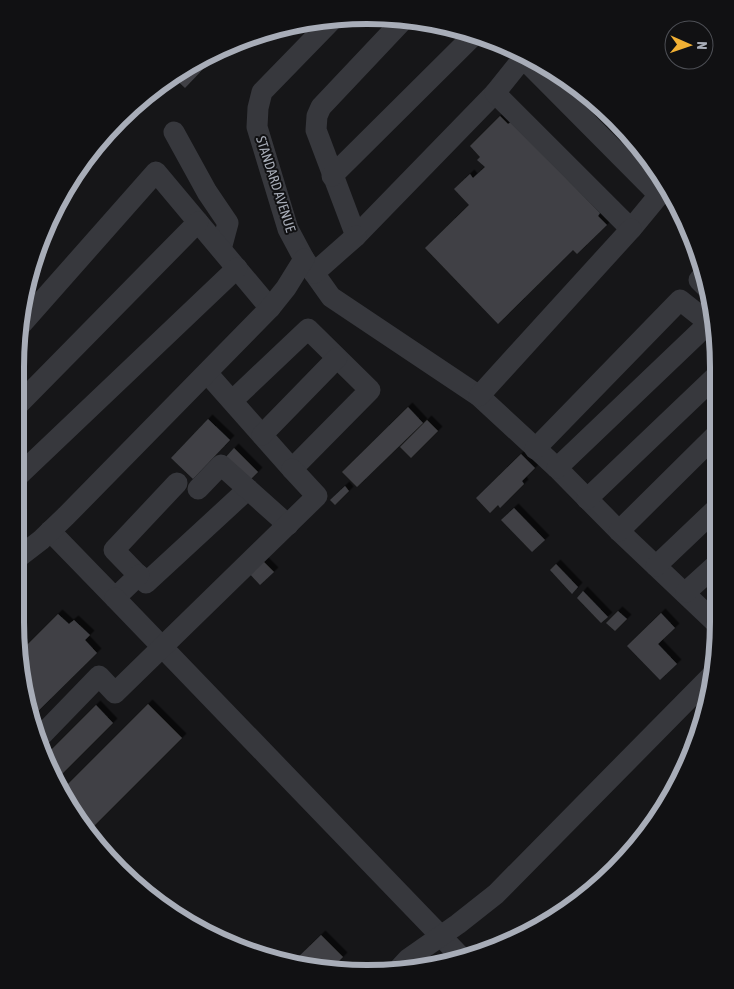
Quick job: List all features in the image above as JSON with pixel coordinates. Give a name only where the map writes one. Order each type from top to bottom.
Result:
[{"type":"street","points":[[356,236],[316,130],[317,116],[322,107],[398,25]]},
{"type":"street","name":"STANDARD AVENUE","points":[[326,27],[262,92],[258,108],[260,136],[288,229],[309,266],[331,297],[479,396],[557,468],[619,531],[710,616]]},
{"type":"street","points":[[332,176],[469,39]]},
{"type":"street","points":[[24,553],[50,531],[207,373],[309,266],[356,236],[495,92],[522,61]]},
{"type":"street","points":[[479,396],[660,195],[536,68]]},
{"type":"street","points":[[495,92],[631,229]]},
{"type":"street","points":[[174,132],[207,192],[228,222],[221,249]]},
{"type":"street","points":[[28,317],[156,172],[270,308]]},
{"type":"street","points":[[24,399],[198,222]]},
{"type":"street","points":[[24,469],[237,268]]},
{"type":"street","points":[[535,449],[680,300],[707,323]]},
{"type":"street","points":[[232,401],[308,329],[370,390],[292,469]]},
{"type":"street","points":[[557,468],[708,331]]},
{"type":"street","points":[[262,435],[337,358]]},
{"type":"street","points":[[43,734],[98,676],[115,693],[317,496],[207,373]]},
{"type":"street","points":[[587,499],[710,382]]},
{"type":"street","points":[[619,531],[710,441]]},
{"type":"street","points":[[198,489],[221,465],[288,525]]},
{"type":"street","points":[[177,483],[114,550],[146,583],[248,489]]},
{"type":"street","points":[[656,566],[710,515]]},
{"type":"street","points":[[50,531],[458,953]]},
{"type":"street","points":[[686,592],[710,570]]},
{"type":"street","points":[[115,598],[139,575]]},
{"type":"street","points":[[404,963],[496,894],[705,682]]},
{"type":"building","points":[[210,62],[185,88],[177,81]]},
{"type":"building","points":[[500,116],[508,124],[511,122],[600,213],[598,216],[607,225],[577,254],[573,250],[498,324],[425,248],[469,205],[454,189],[470,174],[473,178],[485,167],[477,160],[480,157],[470,146]]},
{"type":"building","points":[[408,407],[423,423],[357,487],[342,472]]},
{"type":"building","points":[[208,419],[230,440],[193,479],[171,458]]},
{"type":"building","points":[[427,420],[438,431],[411,458],[400,447]]},
{"type":"building","points":[[234,448],[258,472],[249,481],[225,458]]},
{"type":"building","points":[[521,454],[535,468],[522,481],[524,484],[500,508],[498,505],[490,513],[476,498]]},
{"type":"building","points":[[345,486],[349,491],[335,505],[330,500]]},
{"type":"building","points":[[514,508],[545,540],[532,552],[501,520]]},
{"type":"building","points":[[260,558],[274,572],[260,585],[247,571]]},
{"type":"building","points":[[556,564],[578,587],[572,594],[550,570]]},
{"type":"building","points":[[583,591],[608,617],[601,623],[577,598]]},
{"type":"building","points":[[618,611],[627,619],[615,631],[606,623]]},
{"type":"building","points":[[661,613],[675,628],[658,644],[677,664],[660,680],[627,646]]},
{"type":"building","points":[[58,614],[69,624],[74,620],[90,635],[85,640],[97,653],[36,713],[30,689],[24,648]]},
{"type":"building","points":[[148,704],[182,738],[92,828],[66,786]]},
{"type":"building","points":[[96,705],[113,723],[60,776],[49,752]]},
{"type":"building","points":[[321,935],[343,957],[336,964],[297,958]]}]
